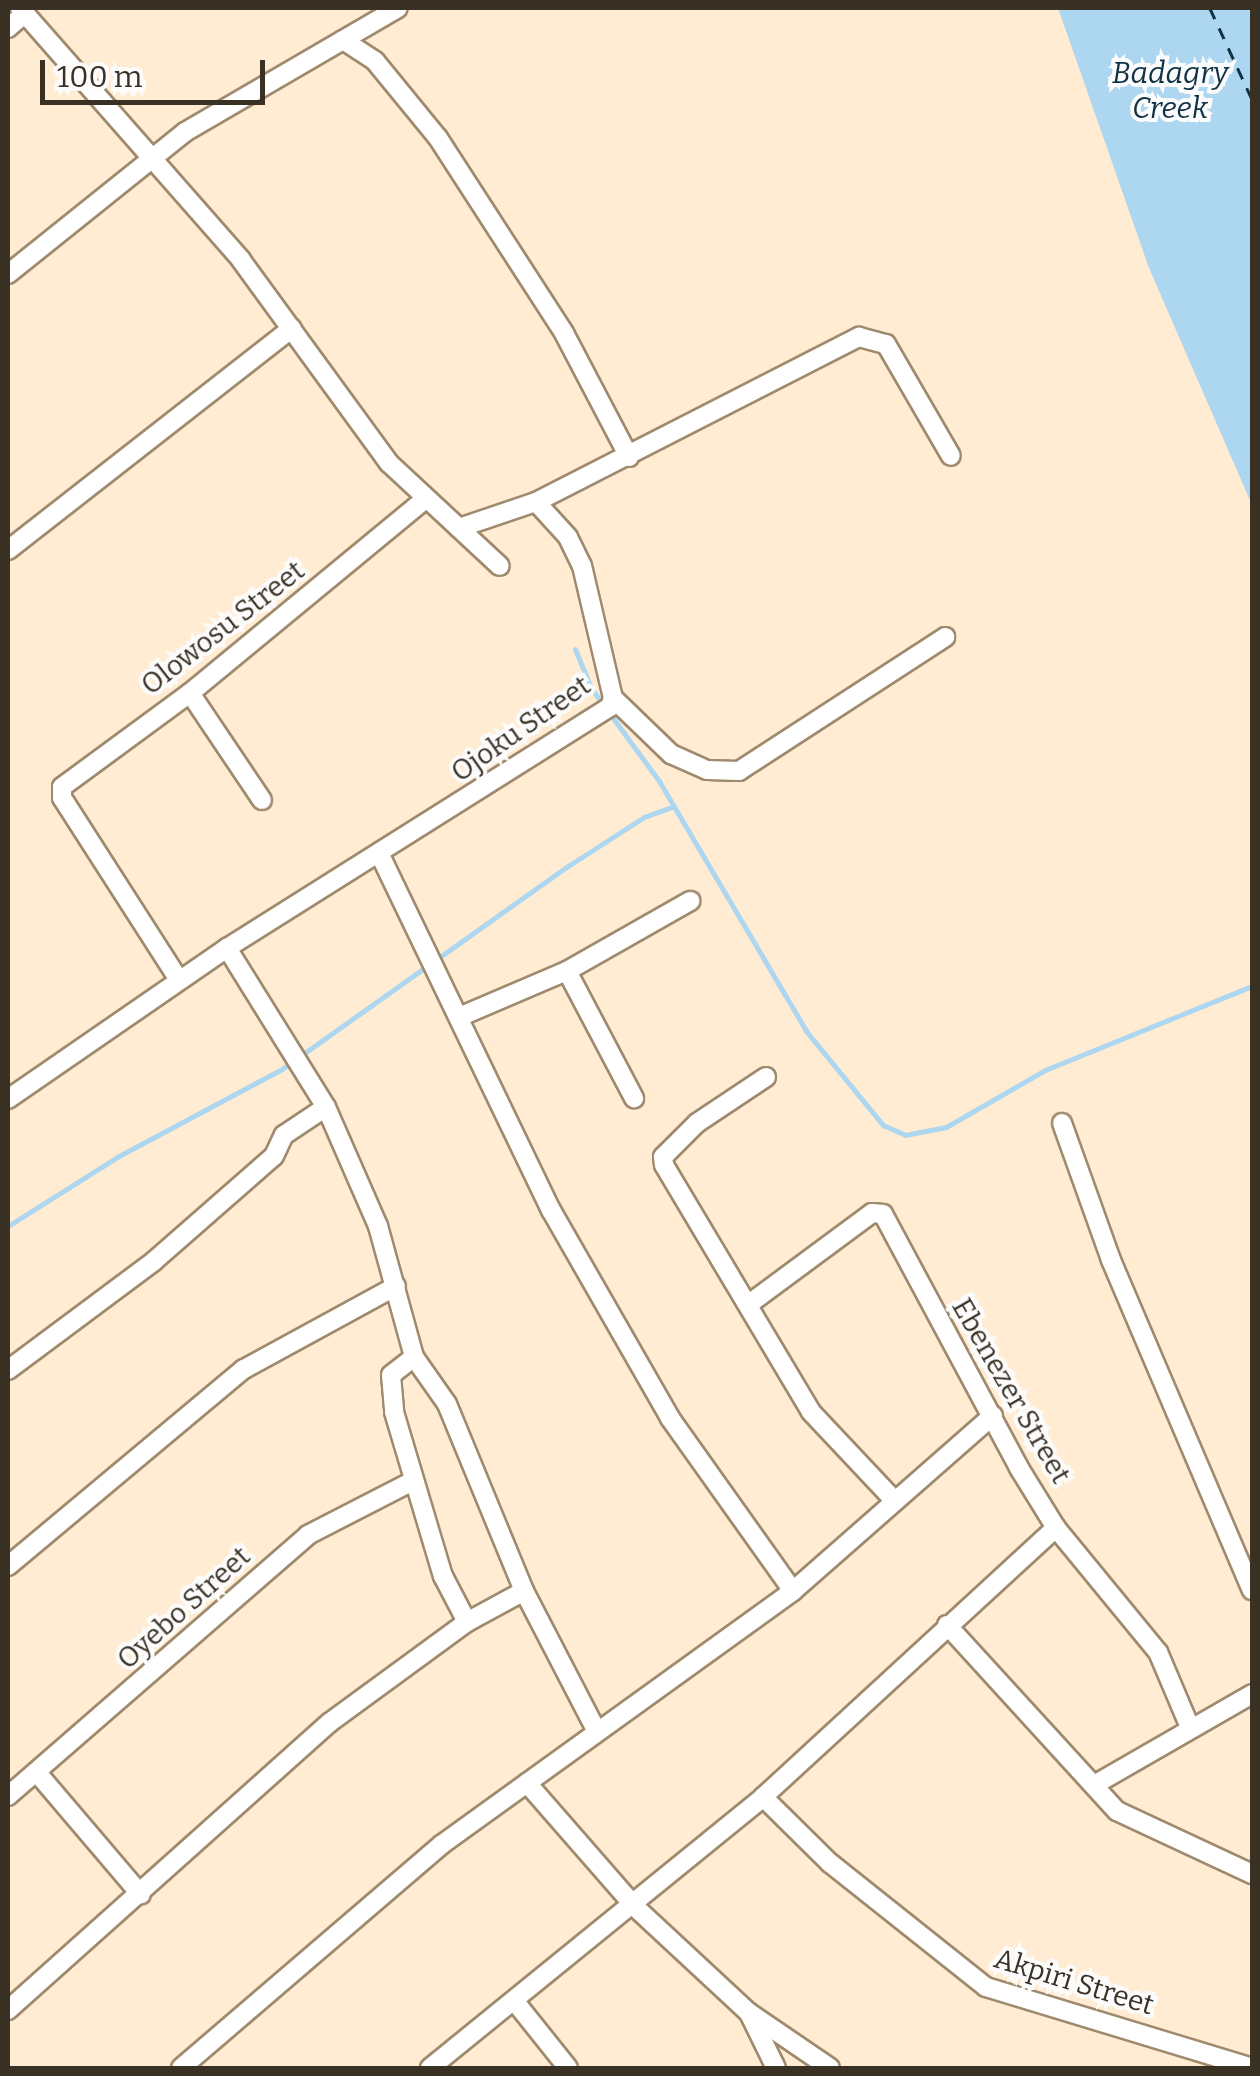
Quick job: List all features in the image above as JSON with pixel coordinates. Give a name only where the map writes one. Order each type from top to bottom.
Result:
[{"type":"street","points":[[8,274],[152,156],[398,8]]},
{"type":"street","points":[[8,28],[22,11],[152,156],[292,328],[389,463],[500,566]]},
{"type":"street","points":[[344,40],[375,61],[438,138],[564,333],[629,457]]},
{"type":"street","points":[[8,550],[292,328]]},
{"type":"street","points":[[459,528],[536,502],[859,337],[886,344],[951,456]]},
{"type":"street","name":"Olowosu Street","points":[[180,980],[62,798],[67,778],[190,693],[426,500]]},
{"type":"street","name":"Ojoku Street","points":[[8,1099],[227,948],[381,856],[607,707],[582,566],[568,537],[536,502]]},
{"type":"street","points":[[607,707],[671,754],[707,770],[739,771],[944,637]]},
{"type":"street","points":[[190,693],[262,800]]},
{"type":"street","points":[[381,856],[551,1210],[670,1418],[793,1591]]},
{"type":"street","points":[[459,1016],[567,970],[690,901]]},
{"type":"street","points":[[227,948],[326,1107],[378,1226],[414,1357],[447,1404],[524,1592],[595,1728]]},
{"type":"street","points":[[567,970],[634,1098]]},
{"type":"street","points":[[766,1077],[697,1124],[663,1157],[811,1412],[895,1501]]},
{"type":"street","points":[[8,1370],[154,1260],[274,1156],[284,1135],[326,1107]]},
{"type":"street","points":[[1062,1123],[1111,1260],[1252,1590]]},
{"type":"street","name":"Ebenezer Street","points":[[749,1304],[878,1212],[1056,1528],[1158,1652],[1188,1726]]},
{"type":"street","points":[[8,1566],[244,1369],[396,1286]]},
{"type":"street","points":[[414,1357],[390,1374],[411,1482],[443,1576],[468,1622]]},
{"type":"street","points":[[181,2068],[441,1845],[595,1728],[793,1591],[992,1416]]},
{"type":"street","name":"Oyebo Street","points":[[8,1796],[39,1775],[308,1535],[411,1482]]},
{"type":"street","points":[[430,2068],[636,1907],[763,1797],[1056,1528]]},
{"type":"street","points":[[8,2010],[329,1723],[468,1622],[524,1592]]},
{"type":"street","points":[[946,1625],[1117,1810],[1156,1834],[1252,1874]]},
{"type":"street","points":[[1094,1785],[1188,1726],[1252,1694]]},
{"type":"street","points":[[39,1775],[141,1895]]},
{"type":"street","points":[[527,1783],[636,1907],[748,2012],[830,2068]]},
{"type":"street","name":"Akpiri Street","points":[[763,1797],[830,1862],[986,1987],[1252,2068]]},
{"type":"street","points":[[516,2003],[568,2068]]},
{"type":"street","points":[[748,2012],[776,2068]]},
{"type":"water","name":"Badagry Creek","points":[[1058,8],[1252,8],[1252,505],[1149,268]]},
{"type":"waterway","points":[[575,649],[591,688],[659,781],[806,1031],[883,1125],[905,1135],[946,1127],[1045,1070],[1252,986]]},
{"type":"waterway","points":[[8,1226],[117,1157],[282,1069],[568,866],[644,817],[674,806]]},
{"type":"ferry route","points":[[1210,8],[1252,99]]}]
